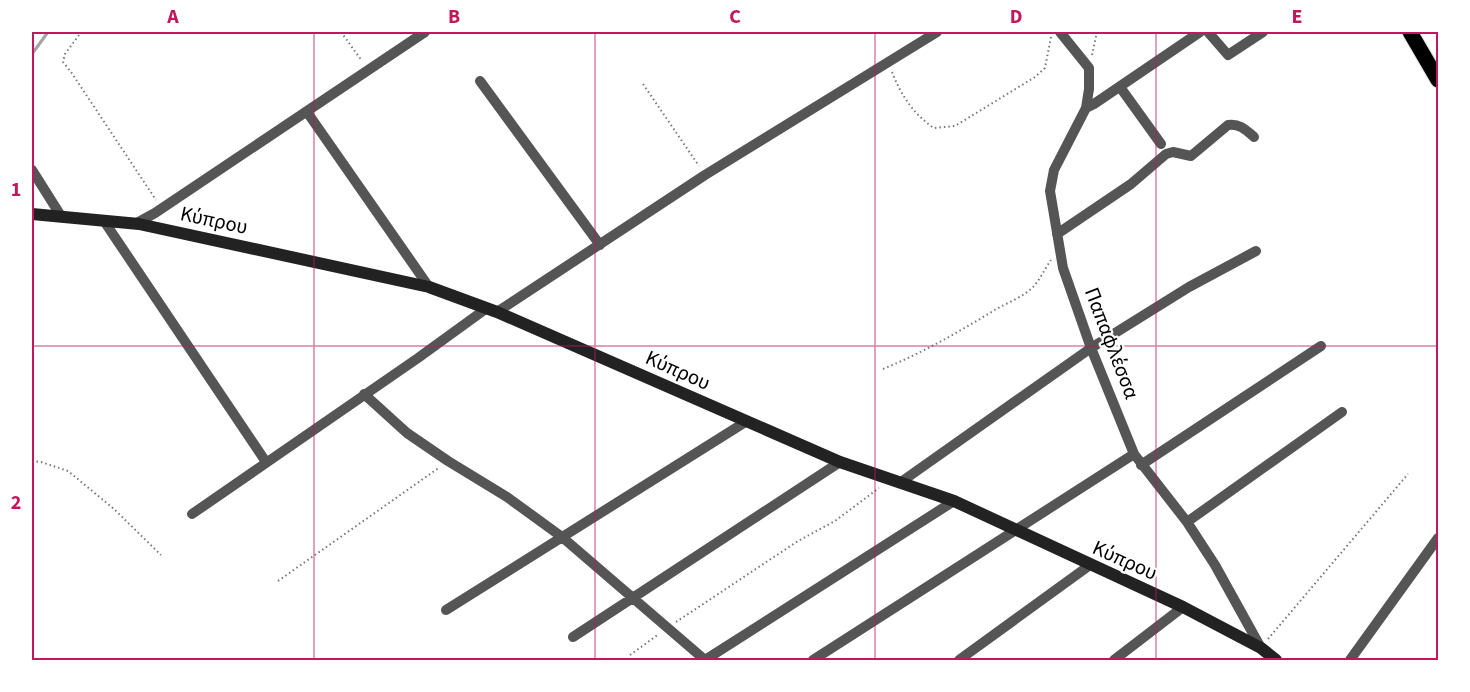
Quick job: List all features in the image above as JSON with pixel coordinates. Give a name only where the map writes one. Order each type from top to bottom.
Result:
[{"type":"main road","points":[[1410,32],[1438,80]]},
{"type":"street","points":[[135,224],[161,209],[425,32]]},
{"type":"street","points":[[192,514],[364,394],[492,310],[600,245],[705,175],[937,32]]},
{"type":"street","points":[[1060,32],[1089,68]]},
{"type":"street","points":[[1086,108],[1094,105],[1200,32]]},
{"type":"street","points":[[1208,32],[1228,55],[1263,32]]},
{"type":"street","name":"Παπαφλέσσα","points":[[1089,68],[1086,108],[1054,170],[1050,191],[1063,268],[1091,348],[1134,453],[1215,565],[1261,648]]},
{"type":"street","points":[[480,81],[600,245]]},
{"type":"street","points":[[1120,87],[1161,144]]},
{"type":"street","points":[[307,112],[429,287]]},
{"type":"street","points":[[1057,234],[1131,184],[1166,154],[1173,152],[1191,156],[1228,125],[1233,124],[1240,126],[1254,137]]},
{"type":"street","points":[[32,170],[61,216]]},
{"type":"street","name":"Κύπρου","points":[[32,214],[135,224],[429,287],[492,310],[840,462],[954,501],[1183,607],[1261,648],[1276,660]]},
{"type":"street","points":[[104,221],[266,462]]},
{"type":"street","points":[[896,481],[1091,348],[1189,287],[1256,251]]},
{"type":"street","points":[[1141,465],[1321,346]]},
{"type":"street","points":[[364,394],[407,433],[448,462],[507,497],[562,537],[705,660],[954,501]]},
{"type":"street","points":[[1186,522],[1342,412]]},
{"type":"street","points":[[446,610],[747,421]]},
{"type":"street","points":[[813,660],[1134,453]]},
{"type":"street","points":[[573,636],[840,462]]},
{"type":"street","points":[[1350,660],[1438,538]]},
{"type":"street","points":[[959,660],[1090,565]]},
{"type":"street","points":[[1114,660],[1183,607]]},
{"type":"path","points":[[341,32],[368,71]]},
{"type":"path","points":[[890,61],[898,87],[919,118],[934,128],[955,126],[1045,68],[1051,32]]},
{"type":"path","points":[[1089,68],[1097,32]]},
{"type":"path","points":[[79,35],[65,54],[63,62],[161,209]]},
{"type":"path","points":[[643,84],[705,175]]},
{"type":"path","points":[[883,369],[917,355],[1015,300],[1033,287],[1058,247]]},
{"type":"path","points":[[32,461],[68,471],[114,509],[161,555]]},
{"type":"path","points":[[278,581],[448,462]]},
{"type":"path","points":[[1261,648],[1408,474]]},
{"type":"path","points":[[630,655],[666,628],[896,481]]},
{"type":"waterway","points":[[32,54],[48,32]]}]
